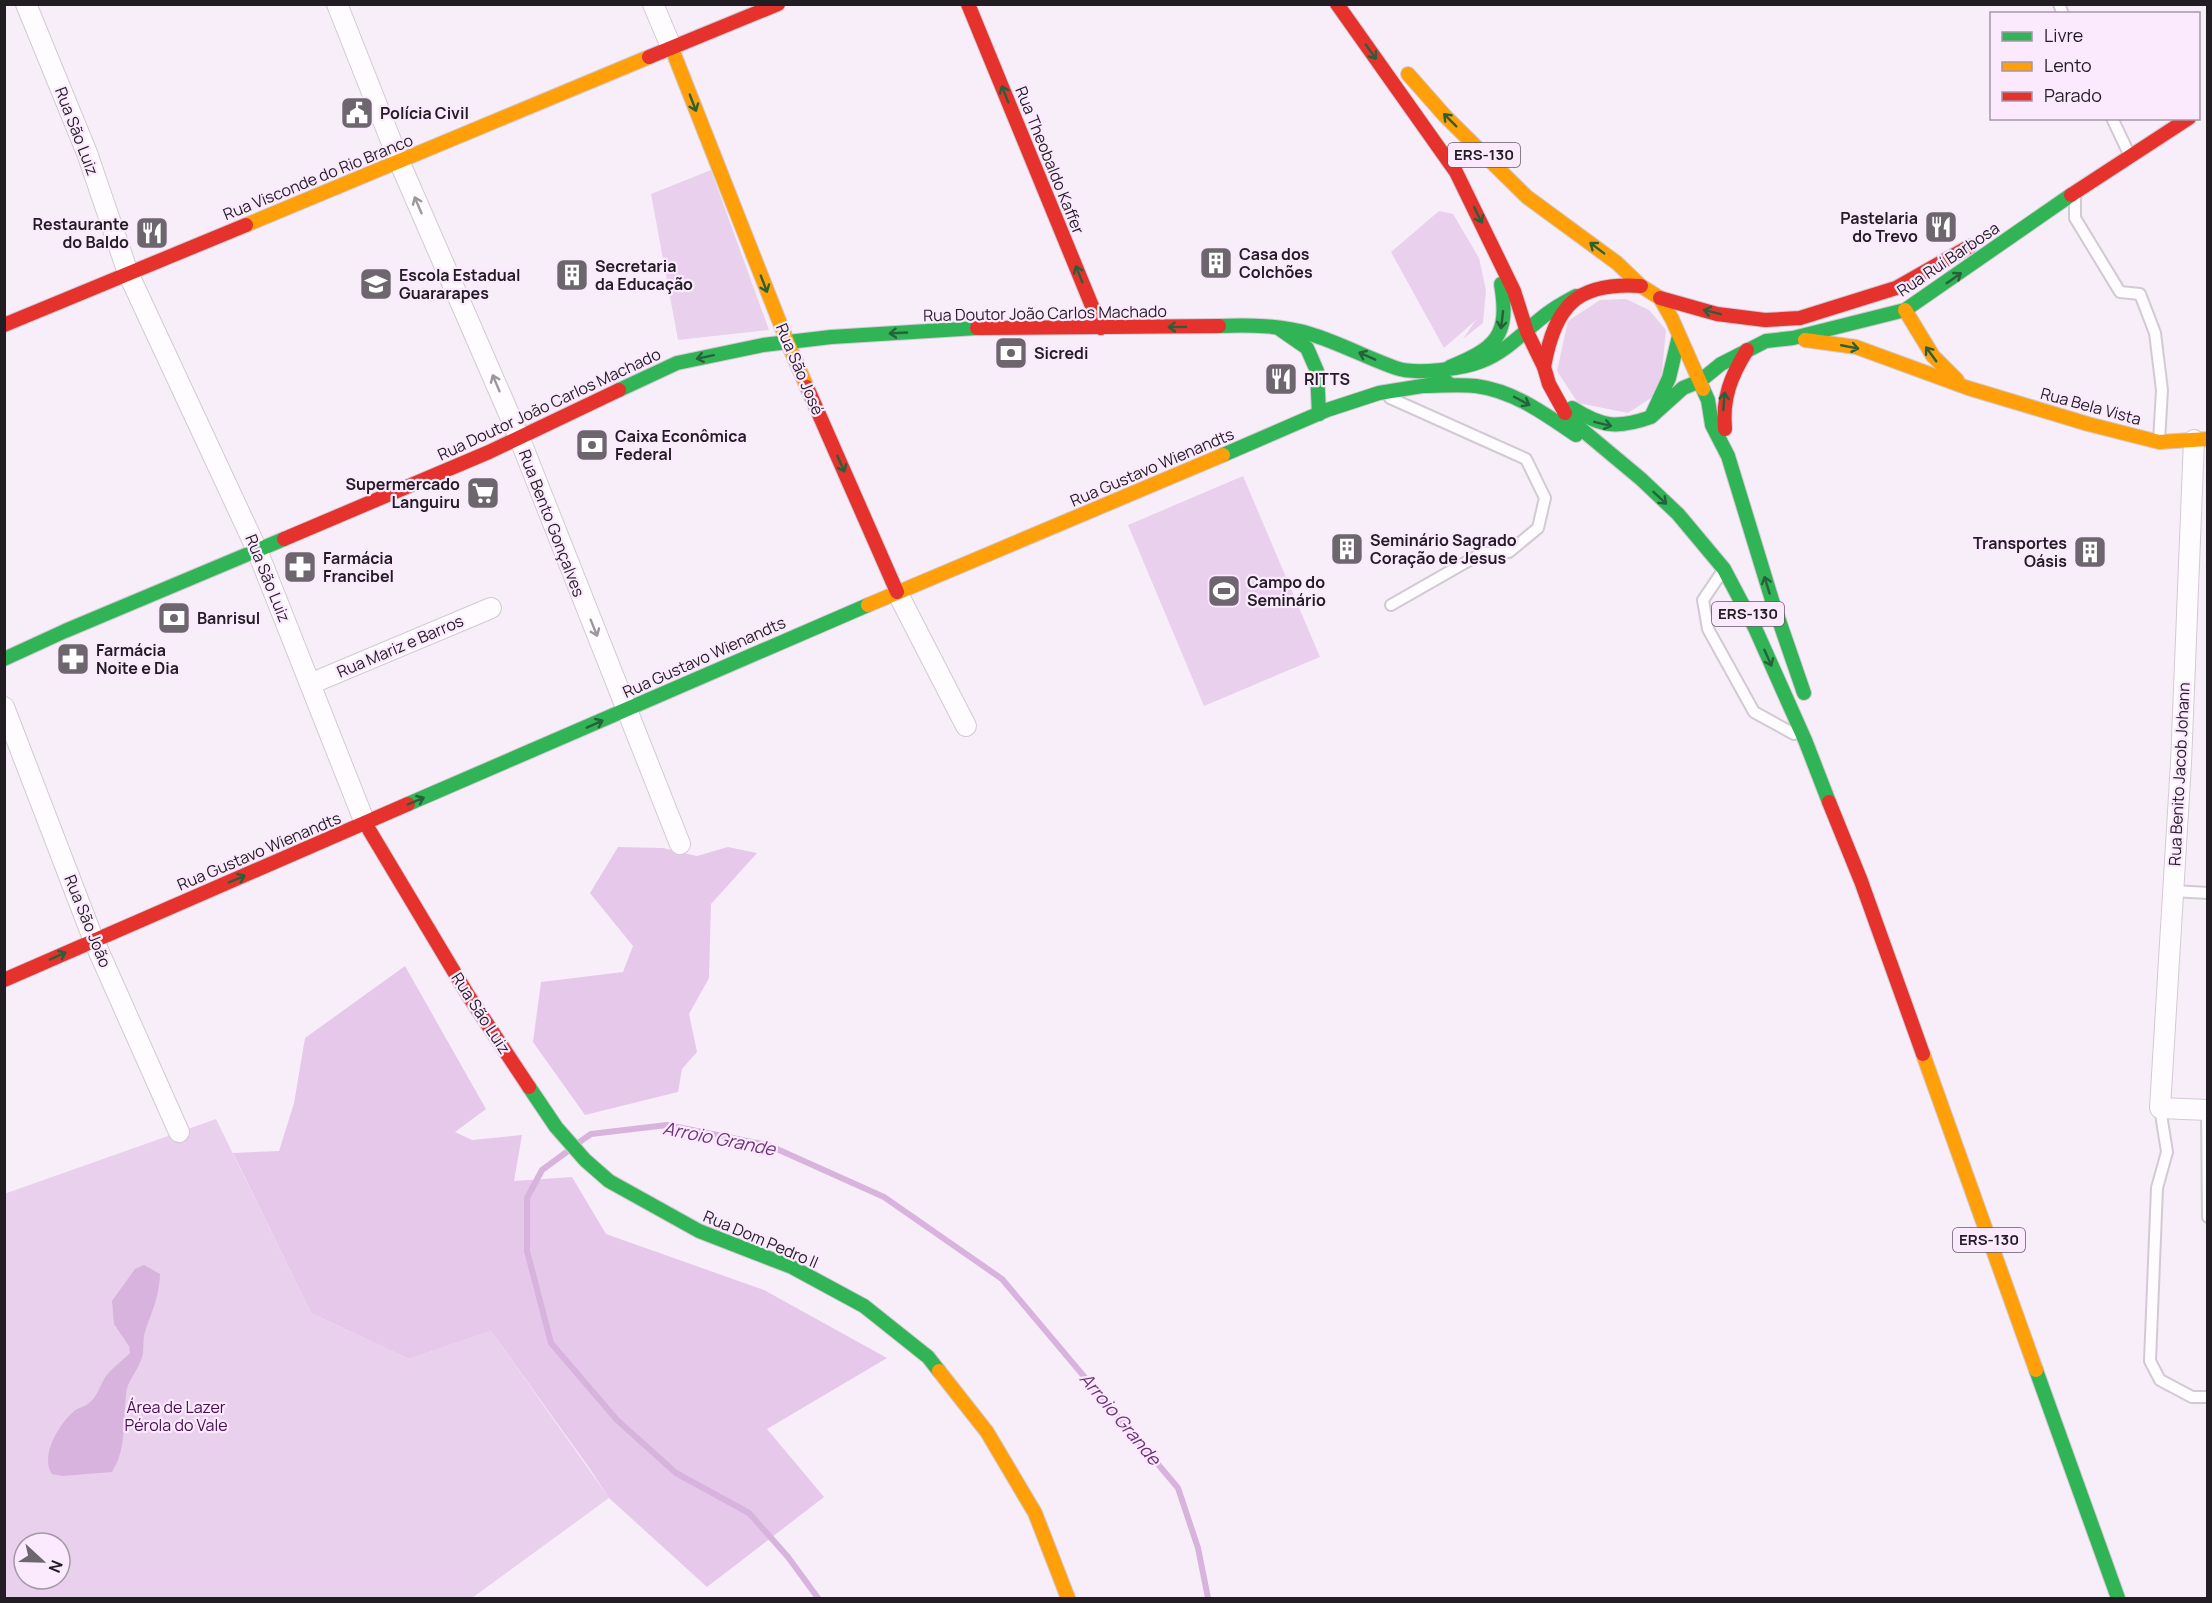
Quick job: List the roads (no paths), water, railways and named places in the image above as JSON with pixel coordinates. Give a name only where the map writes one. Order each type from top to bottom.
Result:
[{"type":"main road","name":"Rua Visconde do Rio Branco","points":[[4,325],[778,4]]},
{"type":"main road","name":"Rua Theobaldo Kaffer","points":[[969,4],[1101,328]]},
{"type":"main road","name":"ERS-130","points":[[1337,4],[1456,172],[1514,291],[1527,332],[1544,367],[1549,384],[1568,418],[1641,479],[1677,514],[1724,569],[1755,628],[1805,740],[1861,880],[2118,1599]]},
{"type":"main road","name":"ERS-130","points":[[1345,4],[1445,116],[1527,197],[1617,263],[1641,286],[1660,298],[1708,400],[1712,425],[1728,456],[1772,600],[1810,710]]},
{"type":"main road","name":"Rua São José","points":[[672,48],[787,341],[897,592]]},
{"type":"main road","name":"Rua Ruí Barbosa","points":[[1792,338],[1905,310],[2076,191],[2186,120]]},
{"type":"main road","name":"Rua Ruí Barbosa","points":[[1795,318],[1896,288],[2076,191]]},
{"type":"main road","points":[[1450,367],[1472,358],[1496,341],[1504,323],[1503,295],[1491,242]]},
{"type":"main road","points":[[1544,367],[1547,346],[1554,329],[1580,294],[1596,287],[1641,286]]},
{"type":"main road","name":"Rua Doutor João Carlos Machado","points":[[4,659],[519,437],[677,363],[787,341],[995,327],[1101,328],[1258,325],[1308,333],[1398,369],[1423,370],[1480,362],[1498,354],[1549,312],[1580,294]]},
{"type":"main road","points":[[1660,298],[1718,314],[1766,320],[1835,318],[1885,305],[1905,310]]},
{"type":"main road","name":"Rua Bela Vista","points":[[1905,310],[1922,343],[1939,366],[1968,388]]},
{"type":"main road","points":[[1279,328],[1307,348],[1317,372],[1319,414]]},
{"type":"main road","points":[[1651,417],[1664,392],[1674,364],[1678,336]]},
{"type":"main road","points":[[1540,393],[1558,400],[1594,422],[1617,427],[1651,417],[1683,388],[1700,381],[1721,364],[1747,350],[1766,341],[1792,338]]},
{"type":"main road","name":"Rua Bela Vista","points":[[1792,338],[1856,347],[1968,388],[2088,424],[2159,442],[2201,439]]},
{"type":"main road","points":[[1728,456],[1723,416],[1725,390],[1747,350]]},
{"type":"main road","points":[[1424,386],[1470,378],[1495,379],[1522,386]]},
{"type":"main road","points":[[1424,386],[1475,386],[1513,397],[1539,410],[1641,479]]},
{"type":"main road","name":"Rua Gustavo Wienandts","points":[[4,980],[897,592],[1319,414],[1379,393],[1424,386]]},
{"type":"main road","name":"ERS-130","points":[[1825,754],[1861,880]]},
{"type":"main road","name":"Rua São Luiz","points":[[365,823],[468,995],[556,1127],[585,1160]]},
{"type":"main road","name":"Rua Dom Pedro II","points":[[585,1160],[609,1181],[699,1231],[792,1267],[864,1306],[928,1357],[987,1432],[1035,1513],[1068,1599]]},
{"type":"street","name":"Rua São Luiz","points":[[26,4],[87,153],[128,273],[257,550],[365,823]]},
{"type":"street","name":"Rua Bento Gonçalves","points":[[337,4],[399,161],[519,437],[680,844]]},
{"type":"street","name":"Rua São José","points":[[653,4],[672,48]]},
{"type":"street","name":"Rua Benito Jacob Johann","points":[[2160,1108],[2201,439]]},
{"type":"street","name":"Rua São José","points":[[897,592],[966,726]]},
{"type":"street","name":"Rua Mariz e Barros","points":[[310,684],[490,608]]},
{"type":"street","name":"Rua São João","points":[[4,707],[94,940],[179,1132]]},
{"type":"street","points":[[2160,1108],[2207,1110]]},
{"type":"lane","points":[[2113,120],[2130,156]]},
{"type":"lane","points":[[2076,191],[2075,218],[2120,292],[2140,294],[2155,333],[2162,390],[2159,442]]},
{"type":"lane","points":[[1379,393],[1526,459],[1545,498],[1538,528],[1509,552],[1482,553],[1391,605]]},
{"type":"lane","points":[[1724,569],[1703,600],[1708,629],[1754,712],[1805,740]]},
{"type":"lane","points":[[2173,891],[2208,893]]},
{"type":"lane","points":[[2160,1108],[2167,1152],[2157,1188],[2150,1361],[2160,1380],[2192,1397],[2208,1397]]},
{"type":"lane","points":[[2207,1110],[2208,1217]]},
{"type":"waterway","name":"Arroio Grande","points":[[578,1143],[591,1134],[667,1125],[768,1145],[884,1197],[1002,1279],[1178,1488],[1198,1548],[1208,1598]]},
{"type":"waterway","name":"Arroio Grande","points":[[568,1151],[542,1170],[527,1198],[527,1251],[551,1343],[617,1420],[676,1473],[749,1513],[788,1557],[818,1598]]},
{"type":"place","name":"Polícia Civil","points":[[357,113]]},
{"type":"place","name":"Pastelaria do Trevo","points":[[1941,227]]},
{"type":"place","name":"Restaurante do Baldo","points":[[152,233]]},
{"type":"place","name":"Casa dos Colchões","points":[[1216,263]]},
{"type":"place","name":"Secretaria da Educação","points":[[572,275]]},
{"type":"place","name":"Escola Estadual Guararapes","points":[[376,284]]},
{"type":"place","name":"Sicredi","points":[[1011,353]]},
{"type":"place","name":"RITTS","points":[[1281,379]]},
{"type":"place","name":"Caixa Econômica Federal","points":[[592,445]]},
{"type":"place","name":"Supermercado Languiru","points":[[483,493]]},
{"type":"place","name":"Seminário Sagrado Coração de Jesus","points":[[1347,549]]},
{"type":"place","name":"Transportes Oásis","points":[[2090,552]]},
{"type":"place","name":"Farmácia Francibel","points":[[300,567]]},
{"type":"place","name":"Campo do Seminário","points":[[1224,591]]},
{"type":"place","name":"Banrisul","points":[[174,618]]},
{"type":"place","name":"Farmácia Noite e Dia","points":[[73,659]]},
{"type":"park label","name":"Área de Lazer Pérola do Vale","points":[[176,1416]]}]
